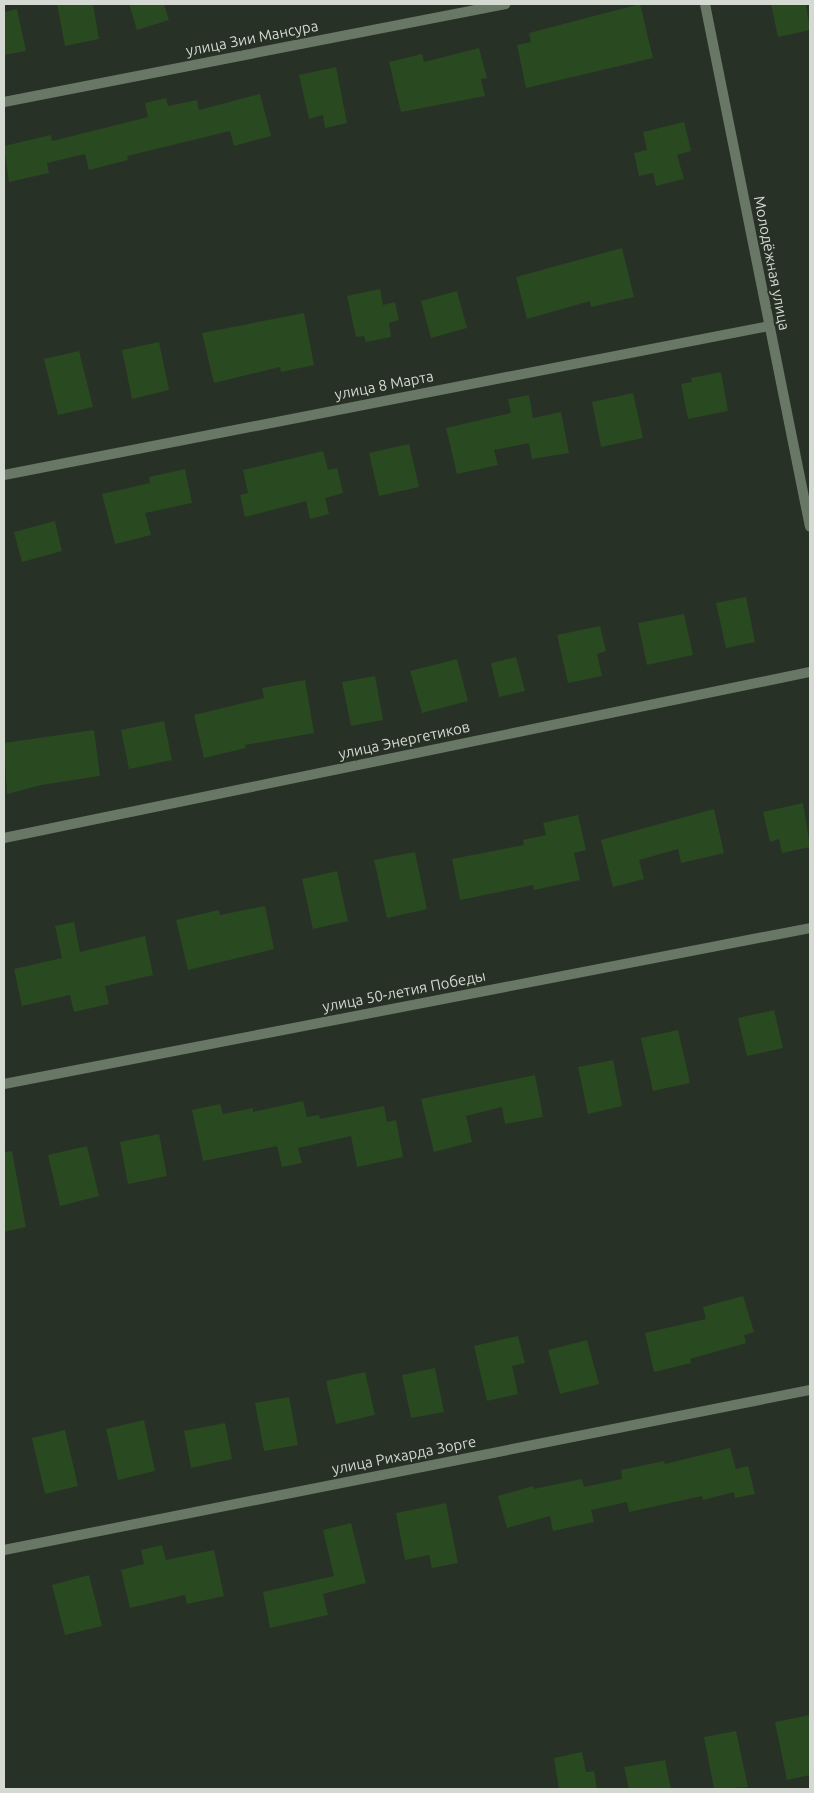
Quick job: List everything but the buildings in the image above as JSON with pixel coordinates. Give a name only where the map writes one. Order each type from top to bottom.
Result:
[{"type":"street","name":"улица Зии Мансура","points":[[4,102],[506,4]]},
{"type":"street","name":"Молодёжная улица","points":[[706,4],[810,527]]},
{"type":"street","name":"улица 8 Марта","points":[[4,475],[770,326]]},
{"type":"street","name":"улица Энергетиков","points":[[4,838],[810,672]]},
{"type":"street","name":"улица 50-летия Победы","points":[[4,1084],[810,928]]},
{"type":"street","name":"улица Рихарда Зорге","points":[[4,1550],[810,1390]]}]
